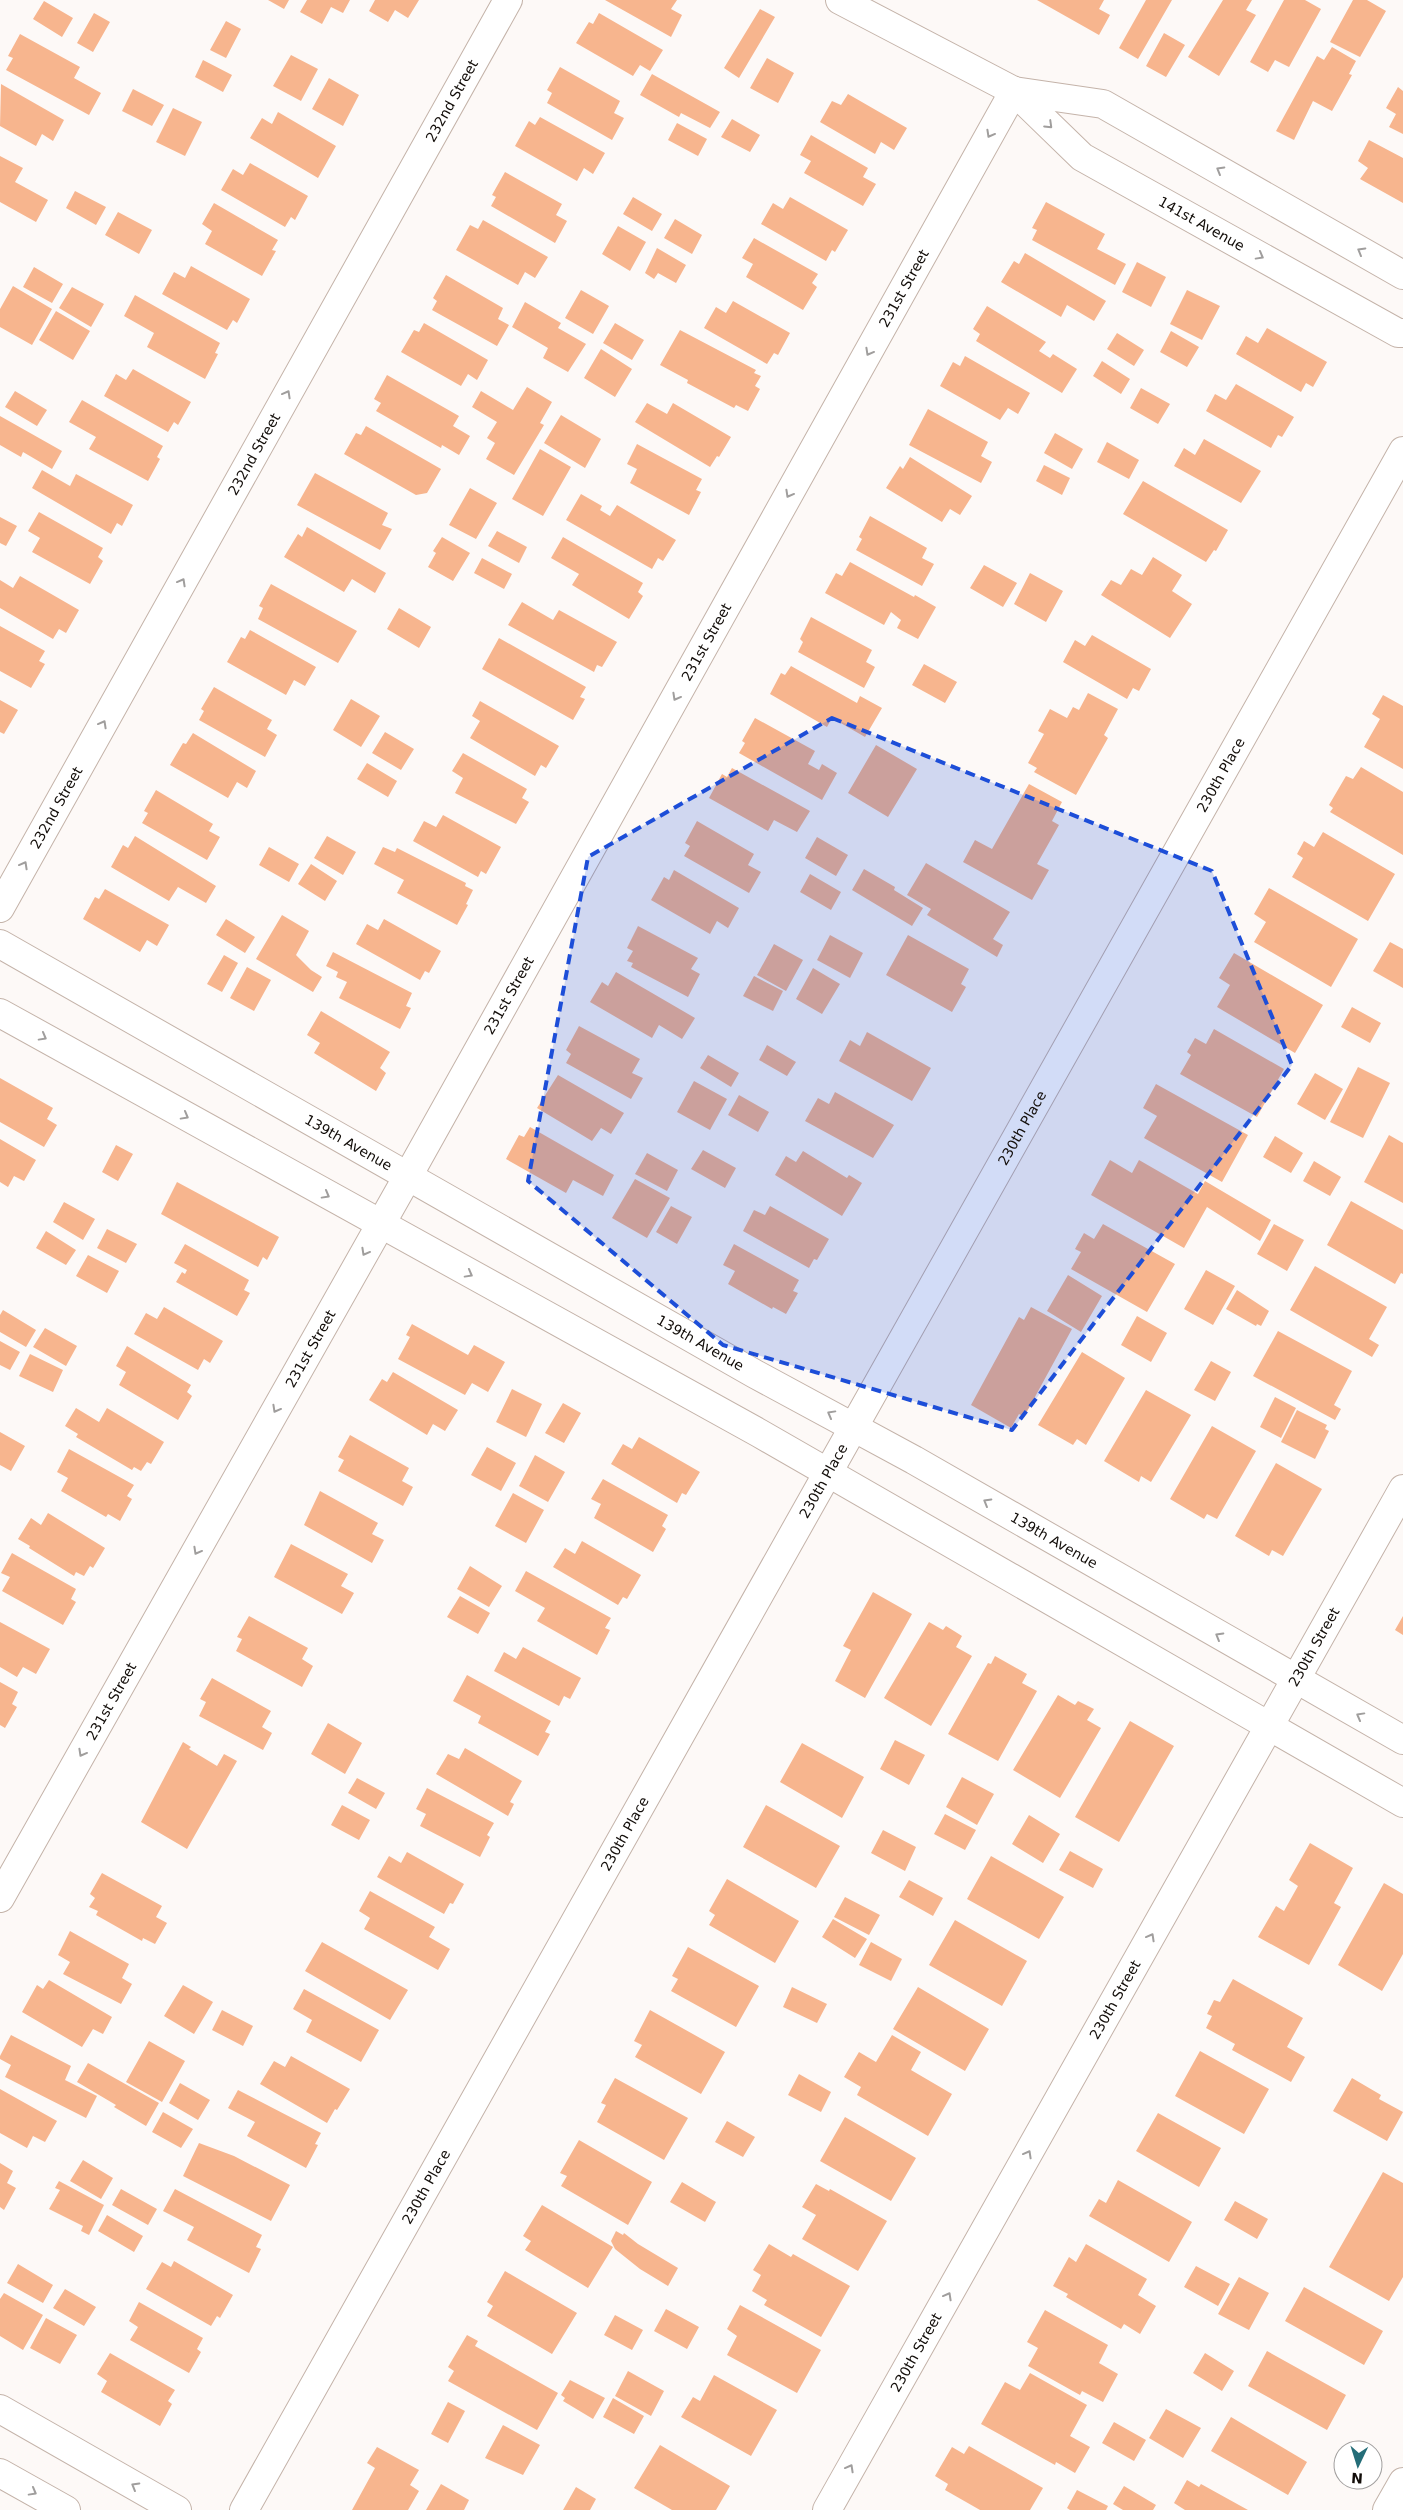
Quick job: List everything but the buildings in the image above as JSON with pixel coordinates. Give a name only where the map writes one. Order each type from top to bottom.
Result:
[{"type":"street","name":"232nd Street","points":[[0,908],[508,0]]},
{"type":"street","name":"141st Avenue","points":[[840,0],[1014,91],[1082,157],[1398,333],[1403,333]]},
{"type":"street","name":"141st Avenue","points":[[1014,91],[1103,104],[1403,275]]},
{"type":"street","name":"231st Street","points":[[0,1898],[408,1176],[1014,91]]},
{"type":"street","name":"230th Place","points":[[244,2510],[1403,451]]},
{"type":"street","name":"139th Avenue","points":[[0,944],[1403,1740]]},
{"type":"street","points":[[0,1013],[828,1472],[1403,1803]]},
{"type":"street","name":"230th Street","points":[[826,2510],[1403,1489]]},
{"type":"street","points":[[0,2409],[177,2510]]},
{"type":"street","points":[[0,2473],[66,2510]]},
{"type":"street","points":[[1387,2510],[1403,2482]]},
{"type":"highlighted area","points":[[832,718],[1212,871],[1292,1065],[1012,1430],[723,1345],[528,1181],[588,857]]}]
